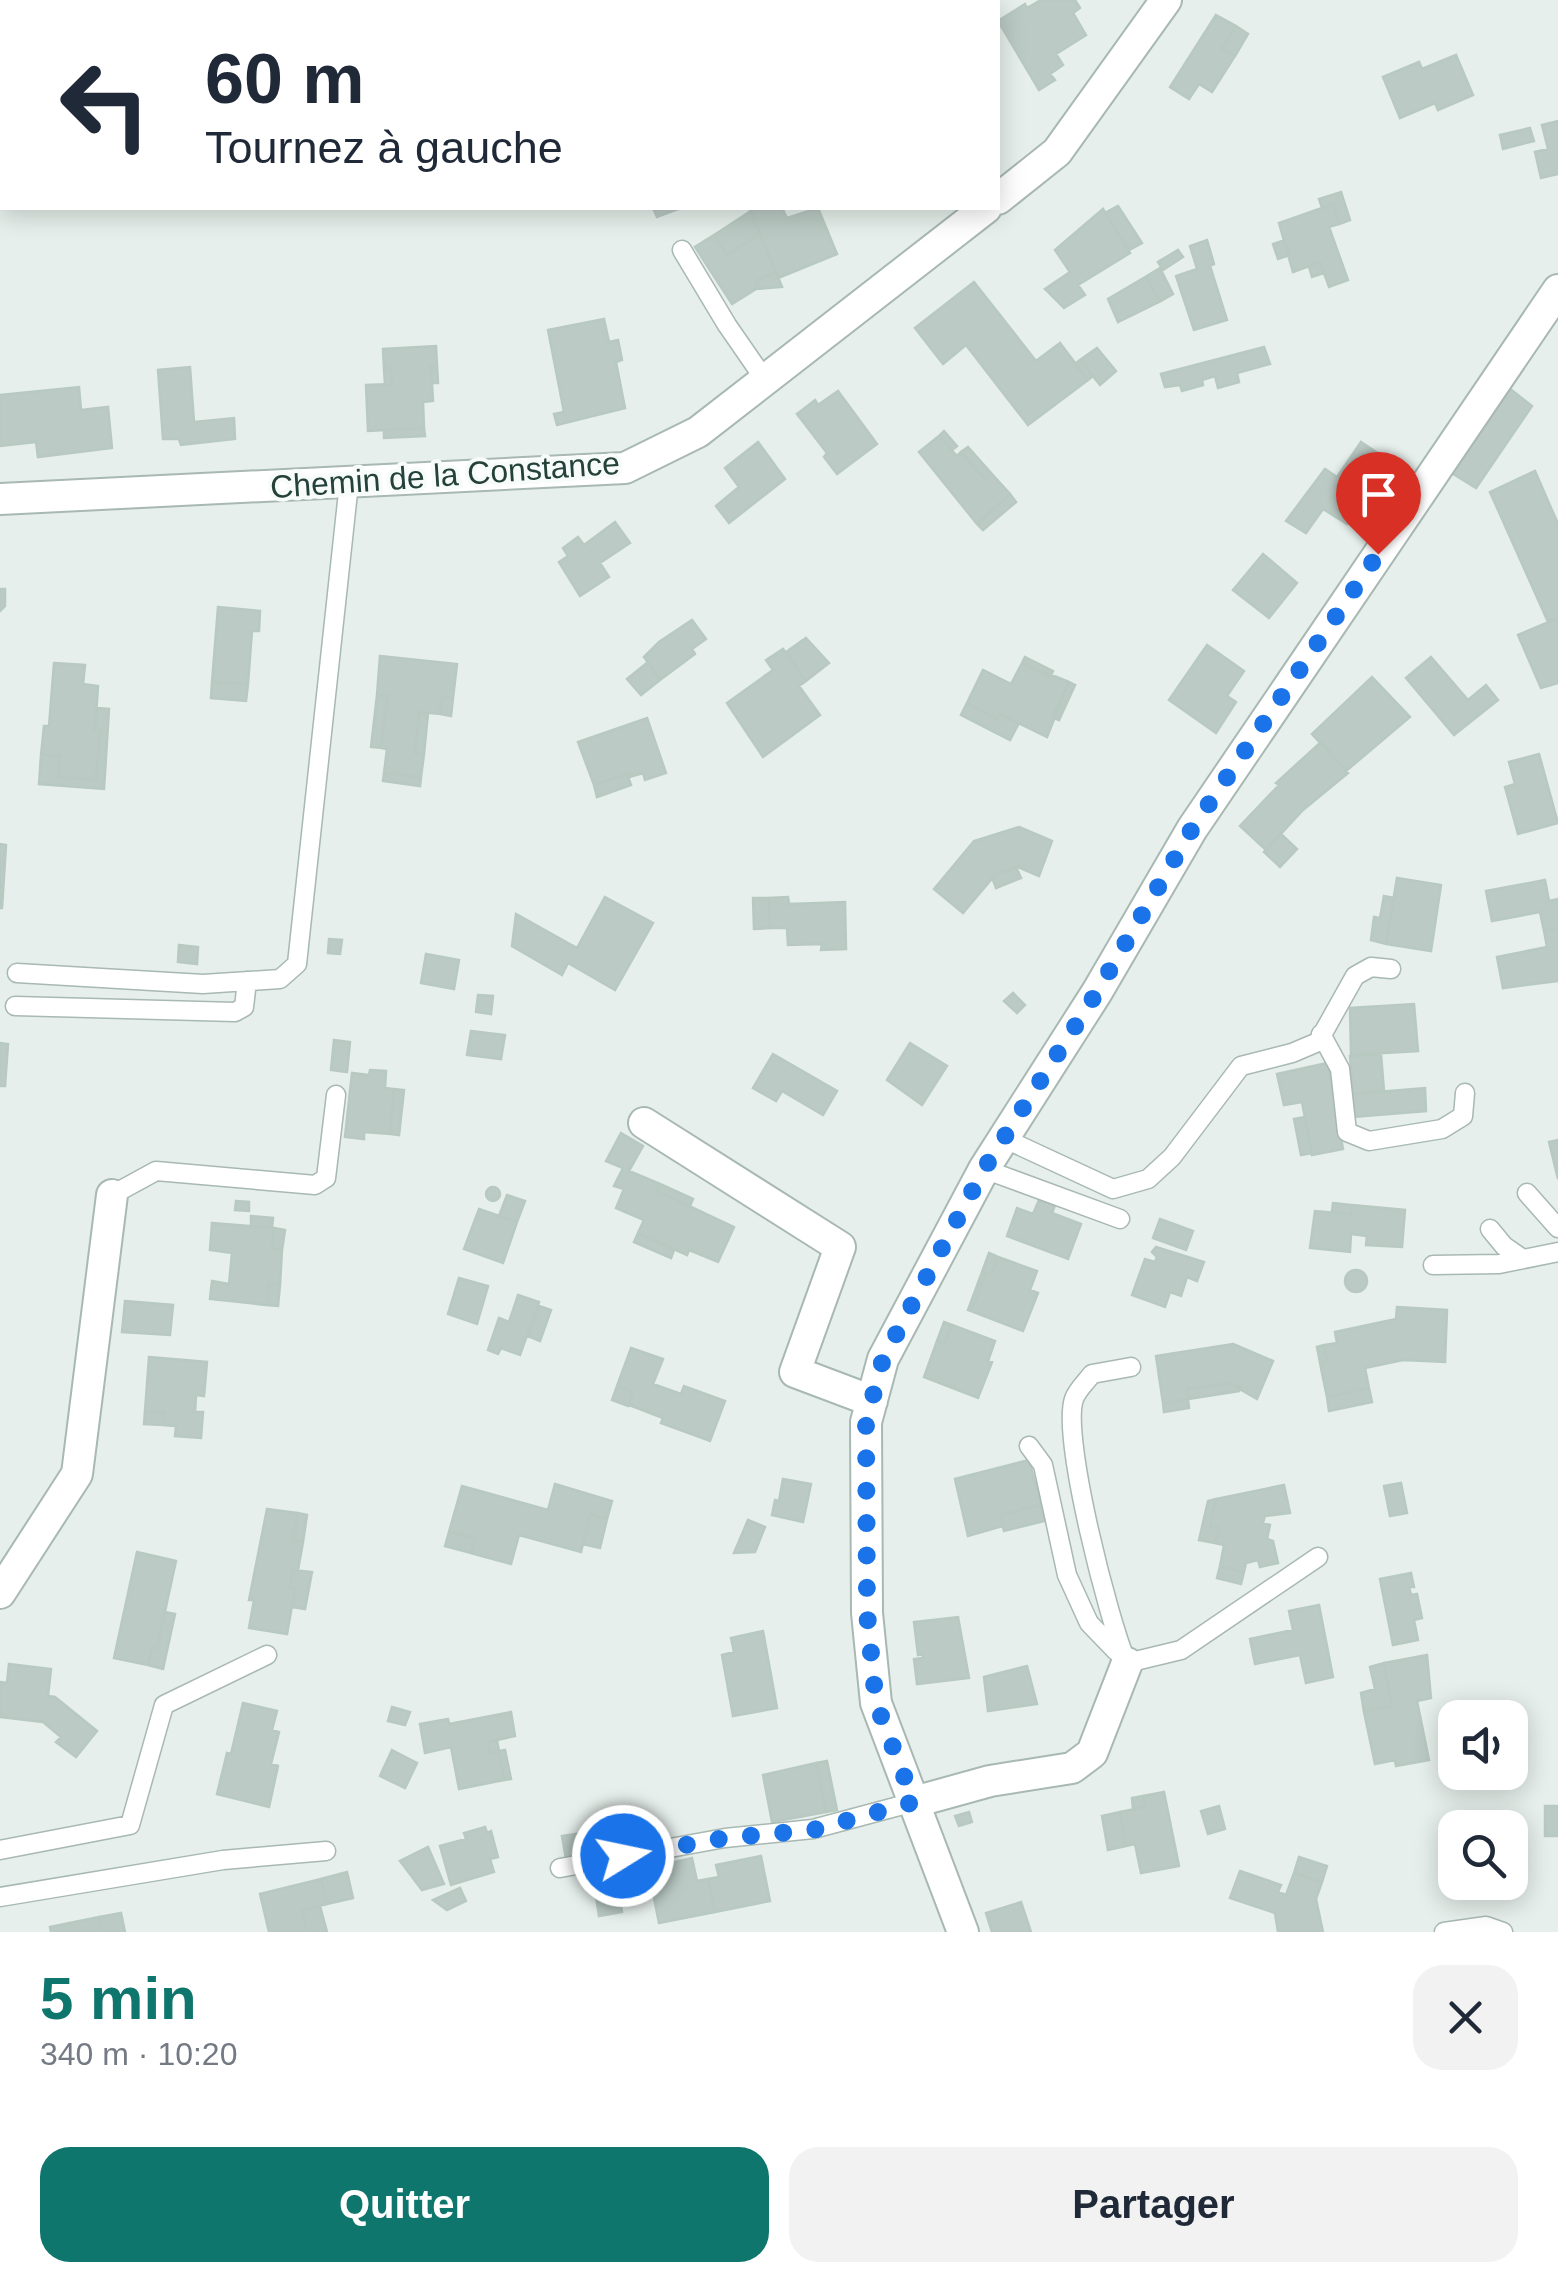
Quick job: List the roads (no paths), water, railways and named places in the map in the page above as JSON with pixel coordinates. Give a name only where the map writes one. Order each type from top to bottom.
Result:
[{"type":"street","points":[[1000,197],[1057,152],[1166,0]]},
{"type":"street","name":"Chemin de la Constance","points":[[0,499],[625,468],[698,432],[983,210]]},
{"type":"street","points":[[963,1932],[876,1703],[867,1613],[866,1422],[883,1359],[984,1169],[1097,992],[1192,829],[1558,290]]},
{"type":"street","points":[[644,1123],[840,1247],[795,1372],[872,1401]]},
{"type":"street","points":[[0,1593],[76,1474],[112,1195]]},
{"type":"street","points":[[914,1802],[990,1781],[1072,1768],[1092,1753],[1126,1662]]},
{"type":"lane","points":[[682,250],[765,380]]},
{"type":"lane","points":[[17,973],[203,984],[280,979],[297,964],[349,483]]},
{"type":"lane","points":[[1003,1138],[1113,1189],[1148,1179],[1172,1157],[1242,1066],[1318,1042],[1355,976],[1371,967],[1391,969]]},
{"type":"lane","points":[[15,1006],[235,1012],[244,1007],[247,981]]},
{"type":"lane","points":[[1322,1034],[1340,1069],[1347,1132],[1369,1142],[1442,1129],[1463,1116],[1465,1093]]},
{"type":"lane","points":[[112,1195],[156,1172],[315,1186],[326,1178],[336,1094]]},
{"type":"lane","points":[[984,1169],[1120,1218]]},
{"type":"lane","points":[[1527,1192],[1558,1228]]},
{"type":"lane","points":[[1490,1229],[1504,1246],[1523,1259]]},
{"type":"lane","points":[[1433,1264],[1499,1264],[1558,1252]]},
{"type":"lane","points":[[1126,1662],[1113,1632],[1080,1486],[1071,1418],[1074,1397],[1092,1374],[1132,1367]]},
{"type":"lane","points":[[1029,1446],[1043,1465],[1067,1575],[1089,1623],[1126,1662]]},
{"type":"lane","points":[[1126,1662],[1180,1650],[1318,1557]]},
{"type":"lane","points":[[0,1850],[130,1824],[164,1706],[267,1655]]},
{"type":"lane","points":[[560,1868],[725,1838],[813,1830],[914,1802]]},
{"type":"lane","points":[[0,1898],[223,1860],[326,1851]]},
{"type":"lane","points":[[1444,1932],[1486,1926],[1503,1932]]}]
